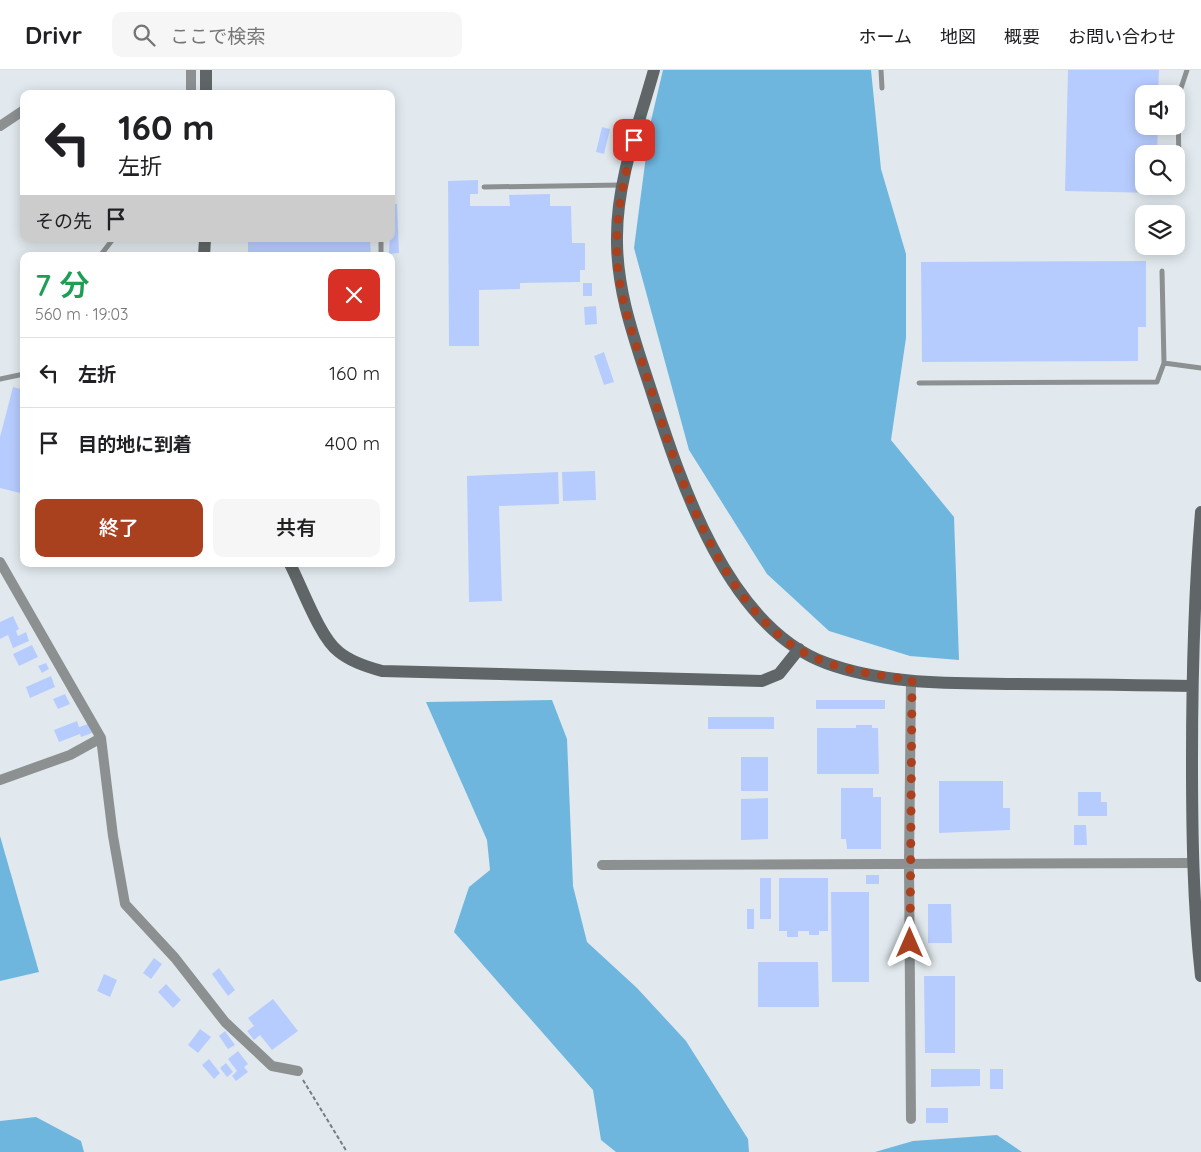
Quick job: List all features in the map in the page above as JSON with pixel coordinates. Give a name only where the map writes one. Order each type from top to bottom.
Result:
[{"type":"street","points":[[191,70],[191,90]]},
{"type":"street","points":[[206,70],[206,90]]},
{"type":"street","points":[[654,70],[622,185],[617,239],[619,278],[628,317],[672,454],[692,505],[718,557],[762,618],[778,634],[799,649],[825,662],[848,669],[912,680],[952,683],[1192,686]]},
{"type":"street","points":[[0,126],[20,113]]},
{"type":"street","points":[[1201,512],[1196,573],[1192,686],[1192,863],[1201,976]]},
{"type":"street","points":[[0,562],[101,738],[116,853],[125,904],[175,958],[225,1022],[272,1066],[298,1071]]},
{"type":"street","points":[[292,567],[328,640],[339,652],[352,660],[382,672],[762,681],[779,674],[799,649]]},
{"type":"street","points":[[911,1119],[909,865],[912,680]]},
{"type":"street","points":[[0,780],[70,755],[101,738]]},
{"type":"street","points":[[602,865],[1192,863]]},
{"type":"lane","points":[[881,70],[882,88]]},
{"type":"lane","points":[[1179,145],[1178,97],[1187,70]]},
{"type":"lane","points":[[484,187],[622,185]]},
{"type":"lane","points":[[103,252],[111,242]]},
{"type":"lane","points":[[919,383],[1157,382],[1164,364],[1162,271]]},
{"type":"lane","points":[[1164,364],[1201,368]]},
{"type":"lane","points":[[0,379],[20,375]]},
{"type":"path","points":[[298,1071],[347,1152]]},
{"type":"shaded area","points":[[663,70],[871,70],[881,169],[906,254],[906,338],[891,440],[954,517],[959,660],[910,656],[829,631],[767,574],[689,450],[634,248],[650,125]]},
{"type":"shaded area","points":[[552,700],[567,739],[573,886],[587,942],[637,988],[686,1041],[748,1139],[749,1152],[616,1152],[601,1140],[593,1090],[454,932],[469,887],[490,870],[487,840],[426,702]]},
{"type":"shaded area","points":[[0,836],[39,972],[0,981]]},
{"type":"shaded area","points":[[36,1117],[81,1141],[84,1152],[0,1152],[0,1121]]},
{"type":"shaded area","points":[[997,1135],[1022,1152],[875,1152],[913,1141]]},
{"type":"building","points":[[1068,70],[1159,70],[1158,85],[1135,85],[1135,135],[1158,135],[1157,145],[1135,145],[1135,193],[1065,191]]},
{"type":"building","points":[[602,127],[610,129],[604,154],[596,152]]},
{"type":"building","points":[[478,180],[478,194],[470,194],[470,206],[510,206],[509,195],[550,194],[550,206],[571,206],[572,243],[585,243],[585,270],[580,270],[580,282],[520,283],[520,289],[479,290],[479,346],[449,346],[448,181]]},
{"type":"building","points":[[395,204],[397,204],[399,253],[389,252],[389,242],[395,242]]},
{"type":"building","points":[[248,242],[370,242],[371,252],[248,252]]},
{"type":"building","points":[[1146,261],[1146,327],[1138,327],[1138,361],[922,362],[921,262]]},
{"type":"building","points":[[583,283],[592,283],[592,296],[583,296]]},
{"type":"building","points":[[596,306],[597,324],[585,325],[584,307]]},
{"type":"building","points":[[604,352],[614,382],[604,385],[594,356]]},
{"type":"building","points":[[13,387],[20,389],[20,493],[0,488],[0,437]]},
{"type":"building","points":[[595,471],[596,500],[563,501],[562,472]]},
{"type":"building","points":[[558,472],[559,504],[499,506],[502,601],[469,602],[467,476]]},
{"type":"building","points":[[13,616],[19,629],[16,631],[18,636],[26,632],[29,641],[13,648],[8,635],[0,639],[0,622]]},
{"type":"building","points":[[32,645],[38,657],[19,666],[13,654]]},
{"type":"building","points":[[46,663],[49,669],[42,673],[38,666]]},
{"type":"building","points":[[51,676],[55,687],[30,698],[26,687]]},
{"type":"building","points":[[65,694],[70,704],[58,709],[53,699]]},
{"type":"building","points":[[816,700],[885,700],[885,709],[816,709]]},
{"type":"building","points":[[708,717],[774,717],[774,729],[708,729]]},
{"type":"building","points":[[77,721],[79,727],[88,724],[92,733],[81,737],[80,734],[59,742],[54,730]]},
{"type":"building","points":[[856,725],[872,725],[872,728],[878,728],[879,774],[817,774],[817,728],[856,728]]},
{"type":"building","points":[[741,757],[768,757],[768,791],[741,791]]},
{"type":"building","points":[[939,781],[1003,781],[1003,808],[1010,808],[1010,830],[939,833]]},
{"type":"building","points":[[841,788],[873,788],[873,797],[881,797],[881,849],[847,849],[846,839],[841,839]]},
{"type":"building","points":[[1078,792],[1101,792],[1101,802],[1107,802],[1107,816],[1078,816]]},
{"type":"building","points":[[768,798],[768,839],[741,840],[741,799]]},
{"type":"building","points":[[1074,825],[1086,825],[1087,845],[1074,845]]},
{"type":"building","points":[[866,875],[879,875],[879,884],[866,884]]},
{"type":"building","points":[[760,878],[771,878],[771,919],[760,919]]},
{"type":"building","points":[[779,878],[828,878],[828,931],[819,931],[819,935],[809,935],[809,931],[798,931],[798,937],[787,937],[787,931],[779,931]]},
{"type":"building","points":[[831,892],[869,892],[869,982],[832,982]]},
{"type":"building","points":[[928,904],[951,904],[952,943],[928,943]]},
{"type":"building","points":[[747,909],[754,909],[754,929],[747,929]]},
{"type":"building","points":[[154,958],[162,964],[151,979],[143,973]]},
{"type":"building","points":[[758,962],[818,962],[819,1007],[758,1007]]},
{"type":"building","points":[[219,968],[235,990],[228,996],[212,974]]},
{"type":"building","points":[[104,974],[117,980],[110,997],[97,991]]},
{"type":"building","points":[[924,976],[955,976],[955,1053],[925,1053]]},
{"type":"building","points":[[166,984],[181,1000],[173,1008],[158,992]]},
{"type":"building","points":[[273,999],[298,1031],[272,1050],[260,1035],[254,1040],[247,1031],[254,1026],[248,1018]]},
{"type":"building","points":[[200,1029],[211,1037],[198,1053],[188,1045]]},
{"type":"building","points":[[225,1031],[235,1045],[228,1049],[219,1036]]},
{"type":"building","points":[[238,1051],[248,1064],[244,1067],[248,1072],[236,1081],[232,1076],[237,1071],[228,1059]]},
{"type":"building","points":[[209,1059],[220,1073],[214,1079],[202,1065]]},
{"type":"building","points":[[226,1063],[233,1072],[227,1077],[220,1068]]},
{"type":"building","points":[[931,1069],[980,1069],[980,1086],[931,1087]]},
{"type":"building","points":[[990,1069],[1003,1069],[1003,1089],[990,1089]]},
{"type":"building","points":[[926,1108],[948,1108],[948,1123],[926,1123]]},
{"type":"route","points":[[634,140],[622,185],[618,214],[619,278],[628,317],[672,454],[692,505],[714,549],[744,595],[762,618],[788,642],[825,662],[848,669],[912,680],[909,865],[910,943]]}]
